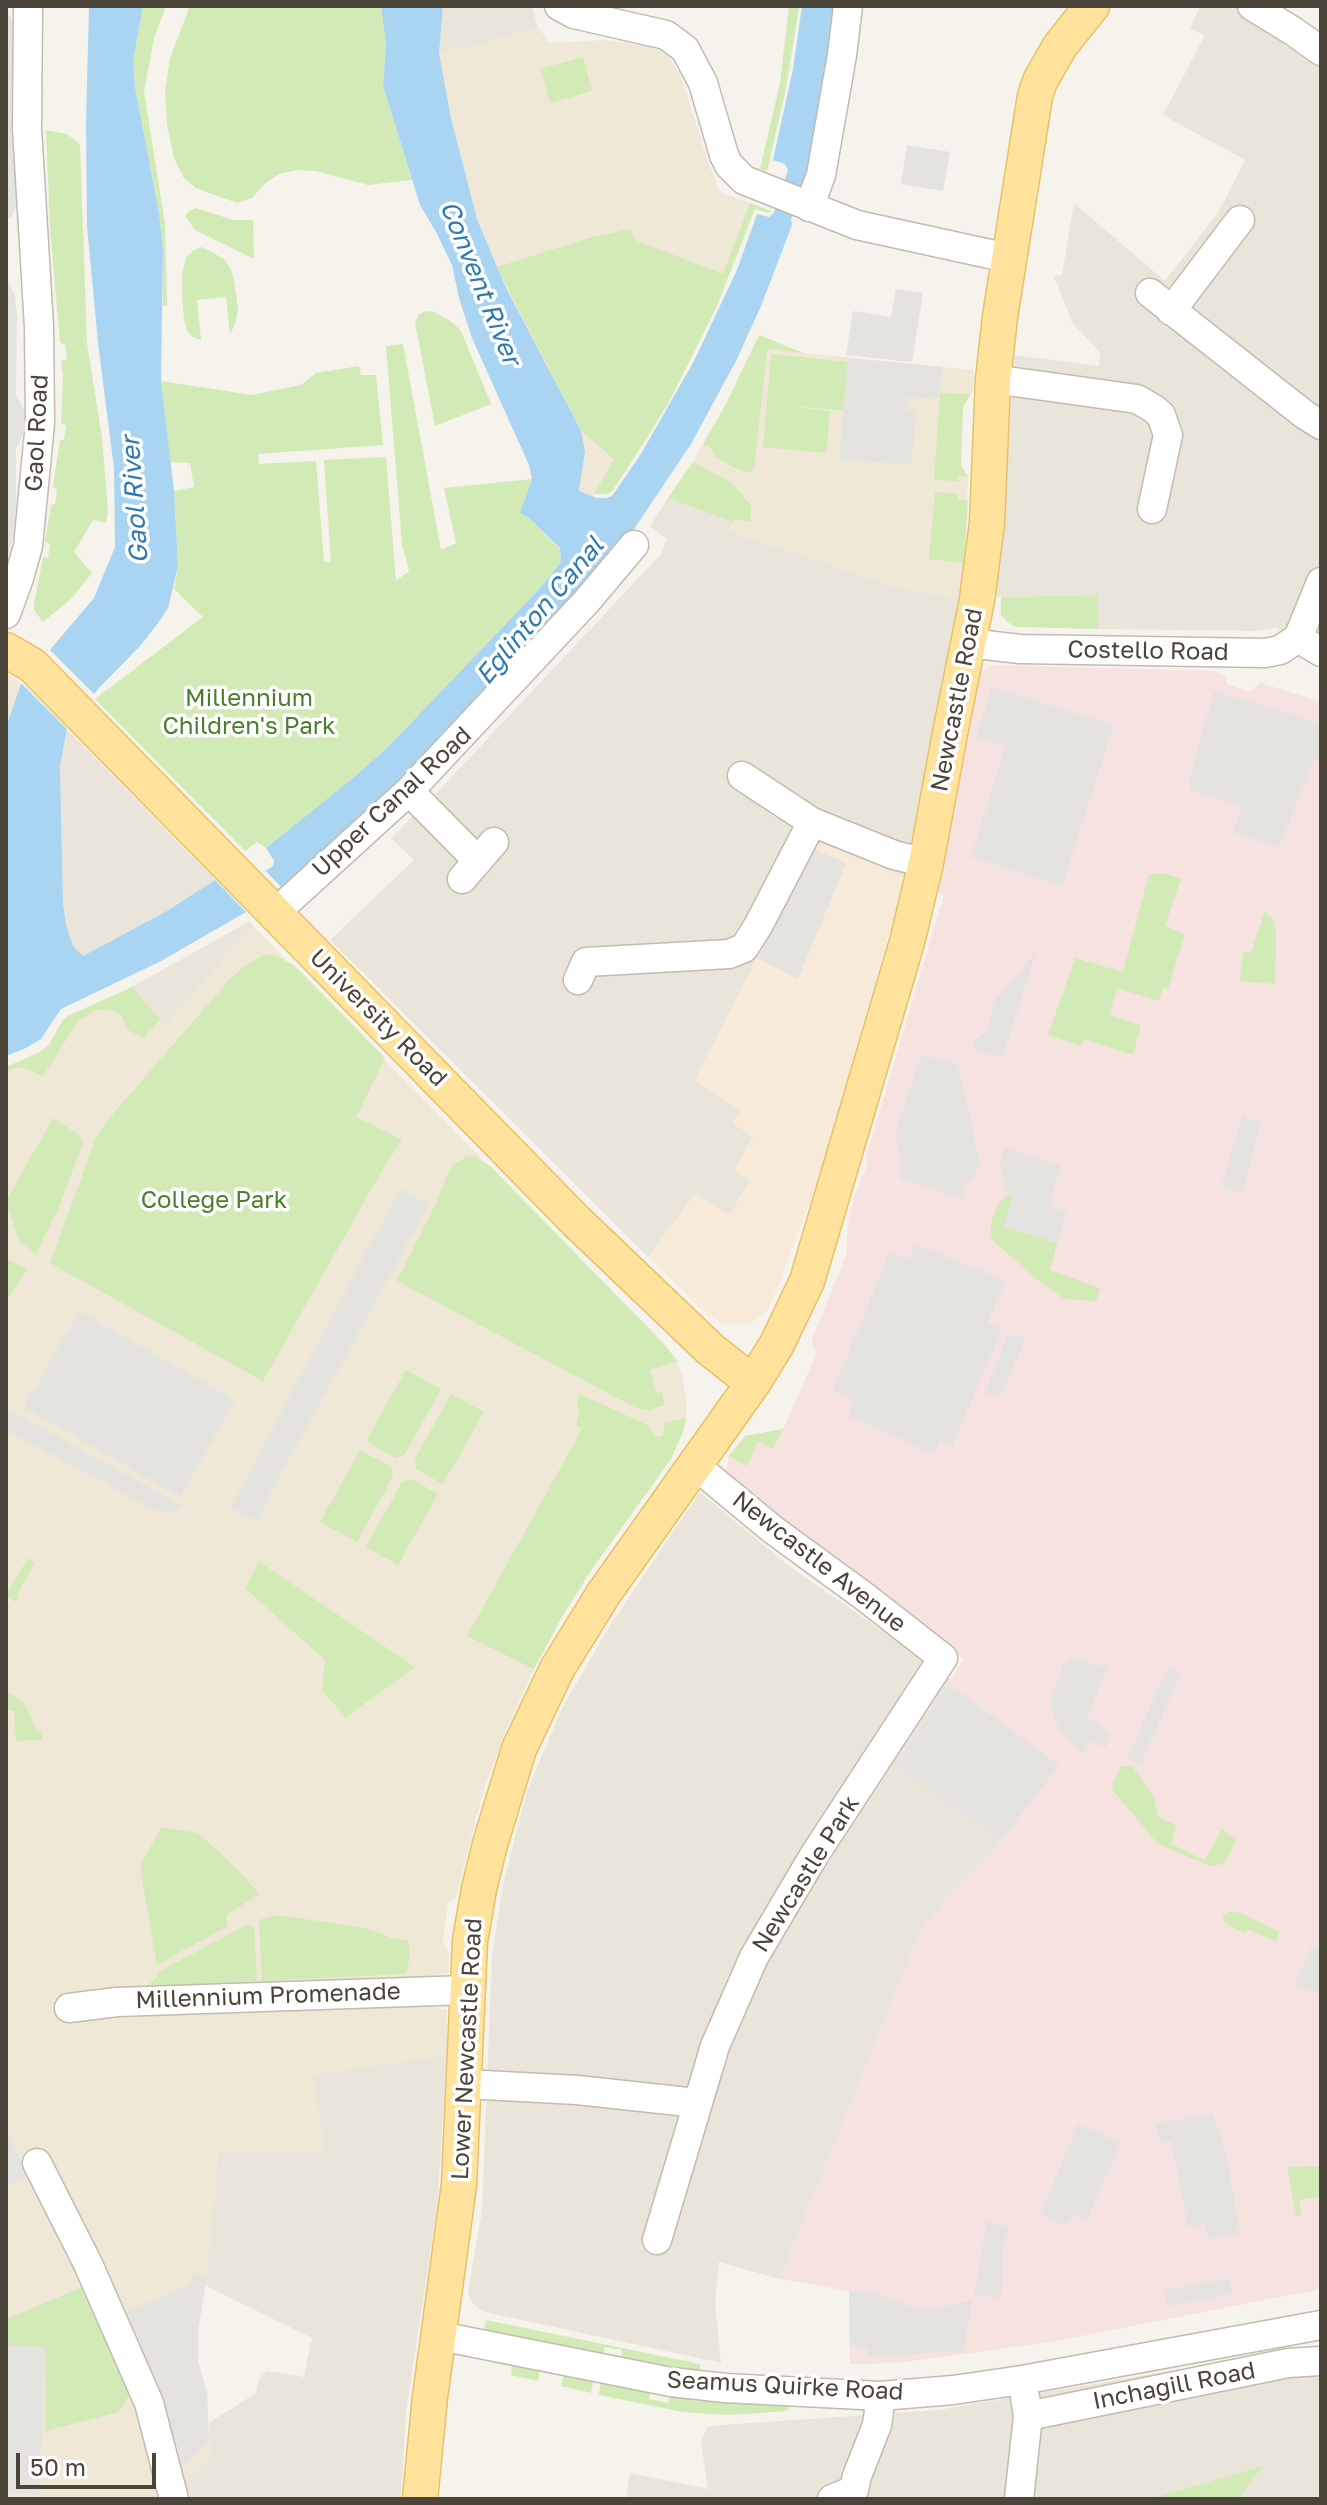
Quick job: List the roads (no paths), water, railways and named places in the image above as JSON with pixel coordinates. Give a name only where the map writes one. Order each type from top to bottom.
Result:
[{"type":"main road","name":"Newcastle Road","points":[[753,1383],[777,1344],[807,1281],[892,994],[926,863],[981,581],[993,379],[1008,258],[1035,96],[1060,46],[1092,6]]},
{"type":"main road","name":"University Road","points":[[19,658],[86,720],[576,1221],[710,1349],[753,1383]]},
{"type":"main road","name":"Lower Newcastle Road","points":[[420,2499],[456,2213],[470,1941],[479,1889],[503,1800],[528,1727],[579,1631],[753,1383]]},
{"type":"street","name":"Gaol Road","points":[[6,614],[28,546],[38,455],[41,372],[19,245],[27,128],[28,6]]},
{"type":"street","points":[[559,6],[574,14],[653,30],[677,41],[692,58],[703,83],[729,165],[744,180],[857,225],[1008,258]]},
{"type":"street","points":[[803,204],[821,175],[848,6]]},
{"type":"street","points":[[1252,6],[1321,51]]},
{"type":"street","points":[[1240,220],[1161,302],[1321,425]]},
{"type":"street","points":[[993,379],[1137,399],[1154,409],[1161,415],[1168,435],[1152,509]]},
{"type":"street","name":"Upper Canal Road","points":[[268,906],[409,791],[586,602],[634,545]]},
{"type":"street","points":[[1310,645],[1321,582]]},
{"type":"street","name":"Costello Road","points":[[968,643],[1020,649],[1265,653],[1310,645]]},
{"type":"street","points":[[742,776],[812,822],[894,855],[926,863]]},
{"type":"street","points":[[409,791],[478,860]]},
{"type":"street","points":[[578,980],[586,962],[729,954],[744,948],[812,822]]},
{"type":"street","name":"Newcastle Avenue","points":[[696,1466],[772,1529],[943,1658]]},
{"type":"street","name":"Newcastle Park","points":[[657,2240],[715,2046],[754,1957],[813,1857],[943,1658]]},
{"type":"street","name":"Millennium Promenade","points":[[69,2008],[117,2002],[467,1990]]},
{"type":"street","points":[[465,2084],[601,2092],[697,2103]]},
{"type":"street","points":[[37,2163],[88,2264],[149,2403],[174,2499]]},
{"type":"street","name":"Seamus Quirke Road","points":[[440,2336],[671,2382],[881,2396],[1022,2380],[1321,2325]]},
{"type":"street","name":"Inchagill Road","points":[[1028,2416],[1288,2363],[1321,2361]]},
{"type":"street","points":[[1019,2499],[1028,2416],[1022,2380]]},
{"type":"street","points":[[846,2496],[877,2425],[881,2396]]},
{"type":"water","points":[[89,6],[143,6],[133,62],[163,250],[161,381],[174,491],[178,566],[168,608],[161,619],[141,645],[98,689],[67,729],[60,766],[63,903],[73,946],[83,956],[167,911],[215,880],[267,870],[273,866],[274,861],[266,848],[388,747],[541,587],[561,562],[560,548],[520,513],[532,479],[529,465],[472,338],[452,265],[420,205],[383,86],[386,44],[381,6],[443,6],[439,53],[451,118],[477,219],[506,288],[581,431],[585,452],[579,491],[606,498],[612,496],[641,454],[694,361],[737,270],[757,214],[769,217],[774,213],[788,170],[785,164],[773,160],[793,69],[802,6],[840,6],[822,120],[791,219],[792,225],[761,306],[736,361],[691,444],[622,547],[340,844],[246,912],[161,961],[61,1009],[41,1039],[6,1056],[6,727],[21,684],[94,598],[115,547],[114,468],[87,226]]},
{"type":"water label","name":"Convent River","points":[[480,283]]},
{"type":"water label","name":"Gaol River","points":[[135,500]]},
{"type":"water label","name":"Eglinton Canal","points":[[540,611]]},
{"type":"park label","name":"Millennium Children's Park","points":[[249,712]]},
{"type":"park label","name":"College Park","points":[[214,1200]]}]
